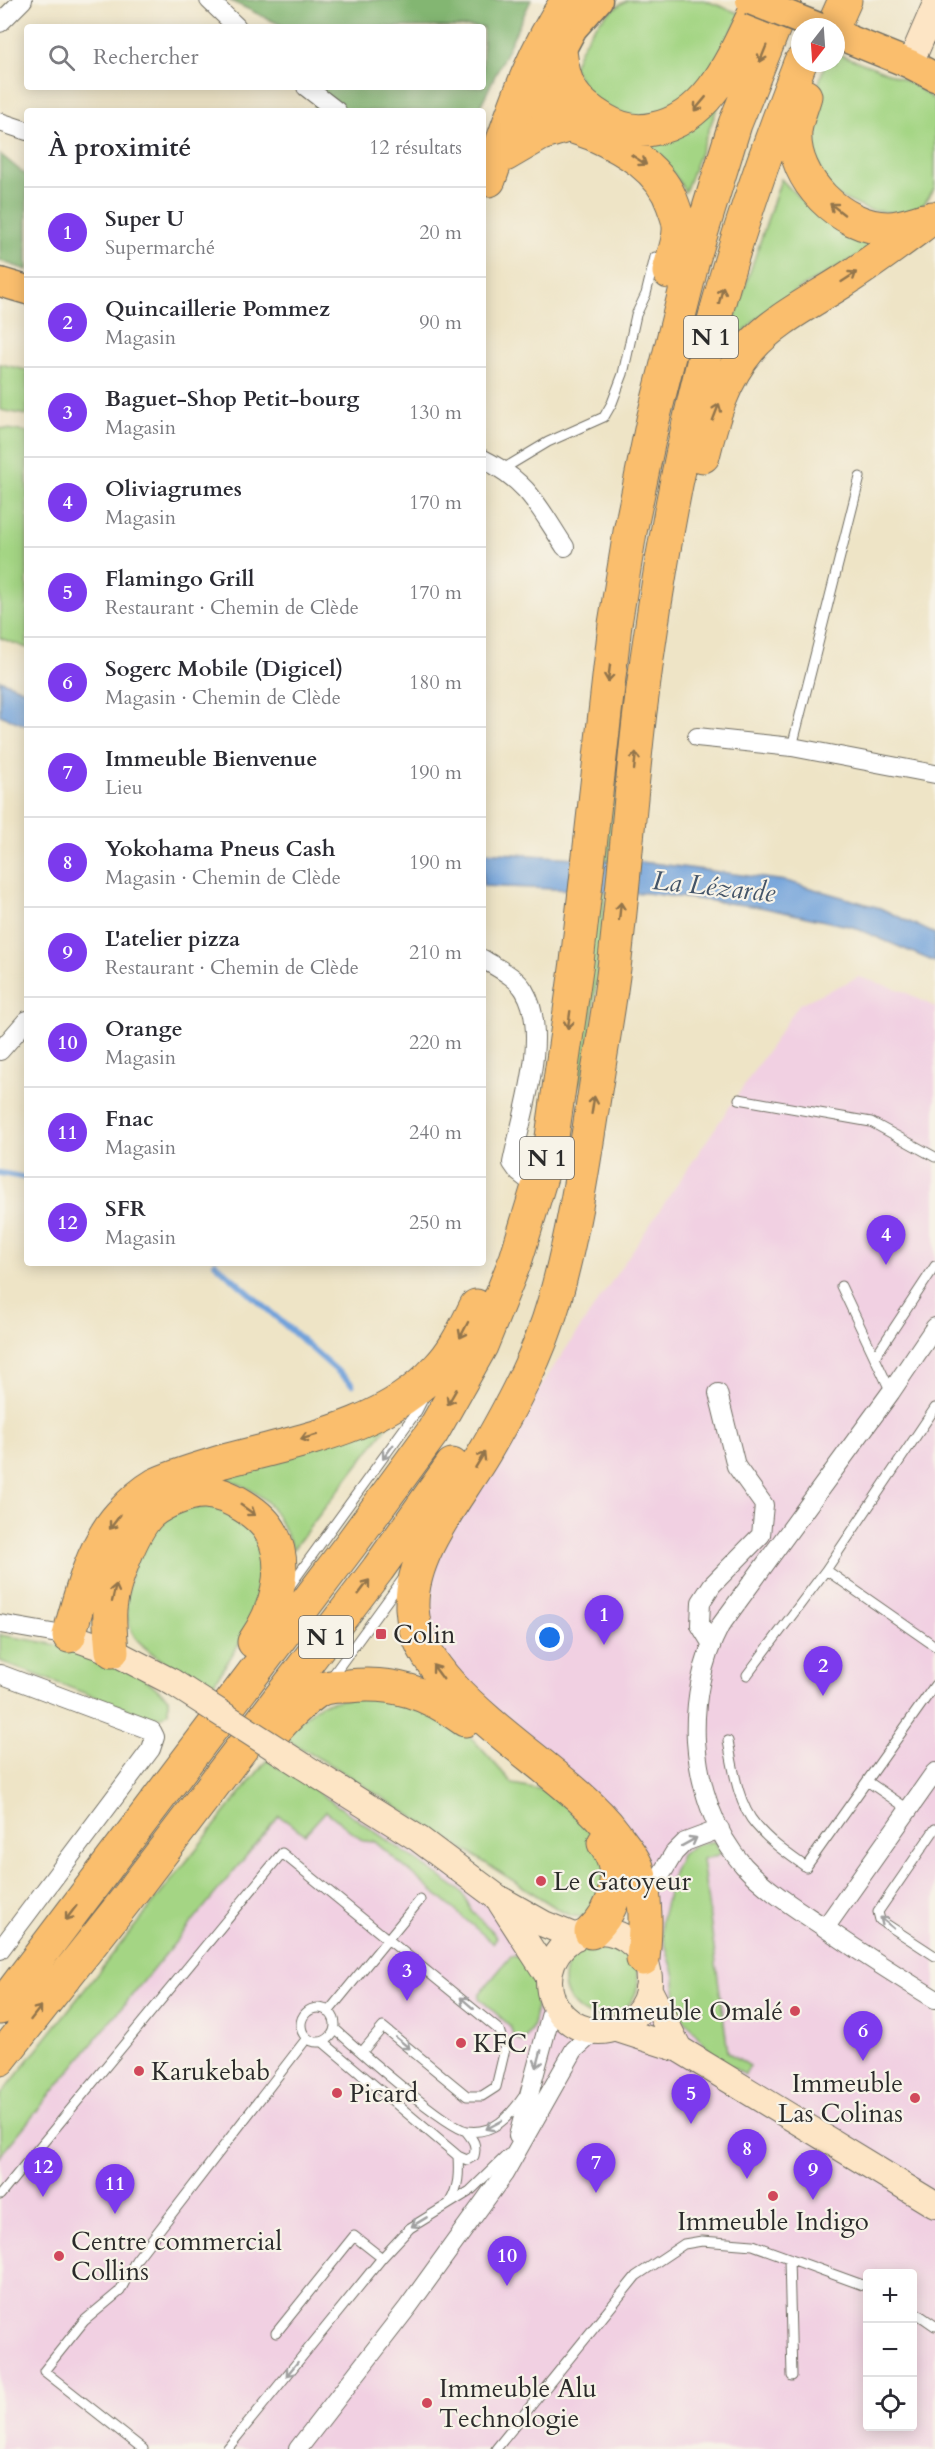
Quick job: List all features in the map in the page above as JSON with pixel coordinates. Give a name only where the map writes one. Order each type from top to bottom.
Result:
[{"type":"highway","points":[[492,176],[518,98],[535,58],[549,29],[568,0]]},
{"type":"highway","points":[[560,51],[563,76],[573,97],[588,111],[611,124],[640,132],[669,126],[692,113],[719,81],[761,0]]},
{"type":"highway","name":"N 1","points":[[0,2008],[105,1866],[351,1544],[432,1433],[481,1346],[516,1259],[551,1144],[577,962],[615,624],[650,432],[693,260],[735,124],[785,0]]},
{"type":"highway","points":[[819,18],[825,0]]},
{"type":"highway","points":[[837,18],[845,0]]},
{"type":"highway","name":"N 1","points":[[0,2059],[125,1901],[372,1578],[446,1475],[512,1362],[543,1292],[584,1162],[614,969],[640,712],[666,535],[690,418],[726,277],[771,139],[797,72]]},
{"type":"highway","points":[[815,72],[795,131],[797,156],[815,190],[840,212],[864,224],[889,228],[934,217]]},
{"type":"highway","points":[[538,91],[550,113],[567,126],[591,134],[622,149],[650,167],[669,194],[679,227],[638,413],[613,547],[615,624]]},
{"type":"highway","points":[[492,176],[541,134],[567,126]]},
{"type":"highway","points":[[640,712],[710,426],[726,386],[748,350],[768,330],[855,273],[934,217]]},
{"type":"highway","points":[[69,1636],[89,1573],[104,1537],[120,1515],[154,1486],[209,1466],[322,1434],[374,1416],[401,1402],[440,1367],[461,1337],[551,1144]]},
{"type":"highway","points":[[584,1162],[570,1240],[552,1309],[527,1373],[487,1448],[427,1546],[413,1584],[412,1611],[420,1641],[444,1680],[483,1716],[577,1792],[604,1820],[628,1851],[636,1867],[647,1922],[646,1974]]},
{"type":"highway","points":[[105,1866],[257,1638],[275,1605],[279,1558],[273,1534],[260,1518],[236,1501],[205,1492],[180,1496],[150,1514],[130,1543],[118,1577],[110,1610],[112,1651]]},
{"type":"highway","points":[[125,1901],[214,1808],[282,1720],[323,1688],[370,1683],[429,1696],[479,1730],[588,1822],[608,1849],[617,1879],[614,1900],[604,1920],[583,1934]]},
{"type":"main road","points":[[492,176],[573,27],[598,0]]},
{"type":"main road","points":[[750,0],[794,18]]},
{"type":"main road","points":[[845,38],[923,70],[935,6]]},
{"type":"main road","points":[[0,282],[24,289]]},
{"type":"main road","points":[[69,1636],[112,1651],[172,1682],[419,1839],[498,1898],[544,1924],[583,1934],[607,1932],[621,1937],[634,1946],[679,2049]]},
{"type":"main road","points":[[498,1898],[549,1977],[554,2002],[561,2014],[573,2024],[679,2049],[935,2205]]},
{"type":"main road","points":[[549,1977],[553,1961],[562,1947],[583,1934]]},
{"type":"main road","points":[[604,2030],[627,2022],[637,2013],[644,2002],[646,1974]]},
{"type":"street","points":[[0,23],[23,0]]},
{"type":"street","points":[[210,0],[234,24]]},
{"type":"street","points":[[310,90],[333,108]]},
{"type":"street","points":[[0,122],[24,130]]},
{"type":"street","points":[[486,460],[503,469],[527,489],[565,547]]},
{"type":"street","points":[[696,737],[792,747],[935,774]]},
{"type":"street","points":[[486,961],[512,977],[524,989],[531,1007],[535,1036],[531,1077],[512,1163],[519,1173],[532,1184]]},
{"type":"street","points":[[0,1051],[24,1023]]},
{"type":"street","points":[[935,1327],[891,1392],[720,1626],[711,1643],[697,1708],[697,1759],[708,1804],[720,1829],[744,1866],[767,1887],[825,1928],[935,1999]]},
{"type":"street","points":[[711,1643],[700,1625],[701,1602],[712,1585],[761,1535],[764,1505],[736,1466],[718,1393]]},
{"type":"street","points":[[0,1624],[69,1636]]},
{"type":"street","points":[[0,1674],[152,1731],[155,1737],[151,1749],[0,1950]]},
{"type":"street","points":[[825,1928],[935,1772]]},
{"type":"street","points":[[644,1903],[658,1876],[685,1842],[720,1829]]},
{"type":"street","points":[[504,2174],[514,2148],[554,2002]]},
{"type":"street","points":[[298,2449],[408,2307],[504,2174],[572,2052],[604,2030]]},
{"type":"lane","points":[[503,469],[548,442],[604,417],[612,404],[622,374],[636,315],[646,294],[655,257]]},
{"type":"lane","points":[[792,747],[860,477]]},
{"type":"lane","points":[[739,1099],[871,1122],[935,1157]]},
{"type":"lane","points":[[874,1357],[935,1266]]},
{"type":"lane","points":[[841,1286],[891,1392]]},
{"type":"lane","points":[[275,1605],[417,1411],[440,1367]]},
{"type":"lane","points":[[747,1675],[826,1570],[935,1407]]},
{"type":"lane","points":[[323,1688],[427,1546]]},
{"type":"lane","points":[[826,1570],[935,1646]]},
{"type":"lane","points":[[728,1742],[738,1789],[754,1824],[806,1867],[935,1685]]},
{"type":"lane","points":[[867,1781],[908,1809]]},
{"type":"lane","points":[[935,1829],[878,1912],[880,1920],[935,1956]]},
{"type":"lane","points":[[0,2194],[282,1853],[499,2030],[505,2049],[496,2087],[482,2096],[467,2096],[384,2027],[362,2052]]},
{"type":"lane","points":[[328,2012],[420,1900]]},
{"type":"lane","points":[[316,2008],[328,2012],[334,2020],[335,2029],[333,2035],[323,2042],[315,2042],[307,2038],[301,2025],[304,2016],[316,2008]]},
{"type":"lane","points":[[323,2042],[458,2156],[467,2160],[474,2156],[476,2149],[474,2141],[466,2131],[441,2118],[335,2029]]},
{"type":"lane","points":[[143,2449],[44,2371],[84,2321],[120,2291],[135,2260],[307,2038]]},
{"type":"lane","points":[[466,2131],[484,2130],[499,2125],[514,2110],[533,2082]]},
{"type":"lane","points":[[227,2449],[382,2258],[410,2228],[470,2191],[514,2148]]},
{"type":"lane","points":[[448,2205],[457,2189],[458,2156]]},
{"type":"lane","points":[[276,2333],[354,2236],[382,2258]]},
{"type":"lane","points":[[496,2449],[636,2276],[667,2253],[684,2244],[702,2241],[753,2245],[863,2286]]},
{"type":"lane","points":[[789,2258],[792,2376]]},
{"type":"lane","points":[[917,2313],[935,2326]]},
{"type":"shaded area","points":[[859,977],[901,990],[935,1007],[935,2449],[0,2449],[0,2153],[279,1816],[309,1788],[331,1782],[498,1898],[549,1988],[561,2014],[573,2024],[595,2031],[627,2022],[644,2002],[649,1981],[643,1959],[636,1867],[428,1657],[424,1575],[526,1408],[799,1004]]},
{"type":"green space","points":[[229,0],[531,0],[479,108],[314,108],[318,90],[486,90],[486,24],[279,24]]},
{"type":"green space","points":[[628,0],[704,0],[741,14],[714,63],[698,85],[677,103],[648,119],[595,107],[573,67],[582,46],[594,28],[609,13]]},
{"type":"green space","points":[[845,56],[913,85],[935,101],[935,187],[924,204],[907,214],[868,210],[831,193],[805,141],[807,121],[822,72],[845,72]]},
{"type":"green space","points":[[724,90],[685,192],[665,164],[638,143]]},
{"type":"green space","points":[[0,154],[24,174],[24,269],[0,261]]},
{"type":"green space","points":[[781,179],[812,210],[834,226],[876,241],[876,246],[802,287],[755,320],[731,347],[726,344]]},
{"type":"green space","points":[[0,364],[24,369],[24,414],[0,410]]},
{"type":"green space","points":[[0,428],[24,432],[24,647],[0,638]]},
{"type":"green space","points":[[625,677],[624,721],[609,861],[599,860]]},
{"type":"green space","points":[[595,890],[606,891],[591,1030],[583,1075],[577,1088],[579,1041]]},
{"type":"green space","points":[[394,1418],[293,1549],[273,1509],[266,1501],[247,1488],[217,1475]]},
{"type":"green space","points":[[210,1506],[250,1525],[272,1562],[257,1616],[209,1691],[169,1666],[135,1637],[126,1607],[132,1571],[148,1537],[174,1512]]},
{"type":"green space","points":[[0,1635],[72,1648],[125,1666],[143,1677],[168,1698],[168,1712],[163,1716],[150,1718],[0,1661]]},
{"type":"green space","points":[[379,1692],[461,1726],[513,1784],[543,1790],[562,1803],[587,1828],[600,1846],[610,1871],[588,1917],[572,1916],[561,1911],[339,1770],[280,1736],[321,1704]]},
{"type":"green space","points":[[267,1760],[312,1788],[462,1892],[472,1911],[497,1937],[493,1943],[375,1842],[363,1841],[326,1811],[305,1834],[279,1816],[0,2156],[0,2096]]},
{"type":"green space","points":[[714,1841],[721,1852],[702,1859],[728,2052],[750,2066],[745,2075],[715,2057],[676,2010],[675,1976],[662,1934],[661,1922],[673,1873],[682,1853],[695,1845]]},
{"type":"green space","points":[[601,1943],[622,1949],[632,1959],[638,1980],[632,2001],[622,2011],[601,2017],[580,2011],[570,2001],[564,1980],[570,1959],[580,1949]]},
{"type":"green space","points":[[511,1956],[522,1957],[528,1966],[535,1988],[536,2012],[529,2033],[523,2042],[514,2037],[510,2026],[479,1998],[480,1993]]},
{"type":"water","points":[[0,680],[24,690],[24,725],[0,715]]},
{"type":"water","name":"La Lézarde","points":[[486,852],[652,863],[786,881],[880,908],[935,934],[935,962],[853,927],[760,907],[646,893],[486,886]]},
{"type":"waterway","points":[[0,1173],[24,1177]]},
{"type":"waterway","points":[[218,1266],[352,1384]]},
{"type":"place","name":"Oliviagrumes","points":[[886,1265]]},
{"type":"place","name":"Colin","points":[[381,1634]]},
{"type":"place","name":"Super U","points":[[604,1645]]},
{"type":"place","name":"Quincaillerie Pommez","points":[[823,1696]]},
{"type":"place","name":"Le Gatoyeur","points":[[541,1881]]},
{"type":"place","name":"Baguet-Shop Petit-bourg","points":[[407,2001]]},
{"type":"place","name":"Immeuble Omalé","points":[[795,2011]]},
{"type":"place","name":"KFC","points":[[461,2043]]},
{"type":"place","name":"Sogerc Mobile (Digicel)","points":[[863,2061]]},
{"type":"place","name":"Karukebab","points":[[139,2071]]},
{"type":"place","name":"Picard","points":[[337,2093]]},
{"type":"place","name":"Immeuble Las Colinas","points":[[915,2098]]},
{"type":"place","name":"Flamingo Grill","points":[[691,2124]]},
{"type":"place","name":"Yokohama Pneus Cash","points":[[747,2179]]},
{"type":"place","name":"Immeuble Bienvenue","points":[[596,2193]]},
{"type":"place","name":"Immeuble Indigo","points":[[773,2196]]},
{"type":"place","name":"SFR","points":[[43,2197]]},
{"type":"place","name":"L'atelier pizza","points":[[813,2200]]},
{"type":"place","name":"Fnac","points":[[115,2214]]},
{"type":"place","name":"Centre commercial Collins","points":[[59,2256]]},
{"type":"place","name":"Orange","points":[[507,2286]]},
{"type":"place","name":"Immeuble Alu Technologie","points":[[427,2403]]}]
